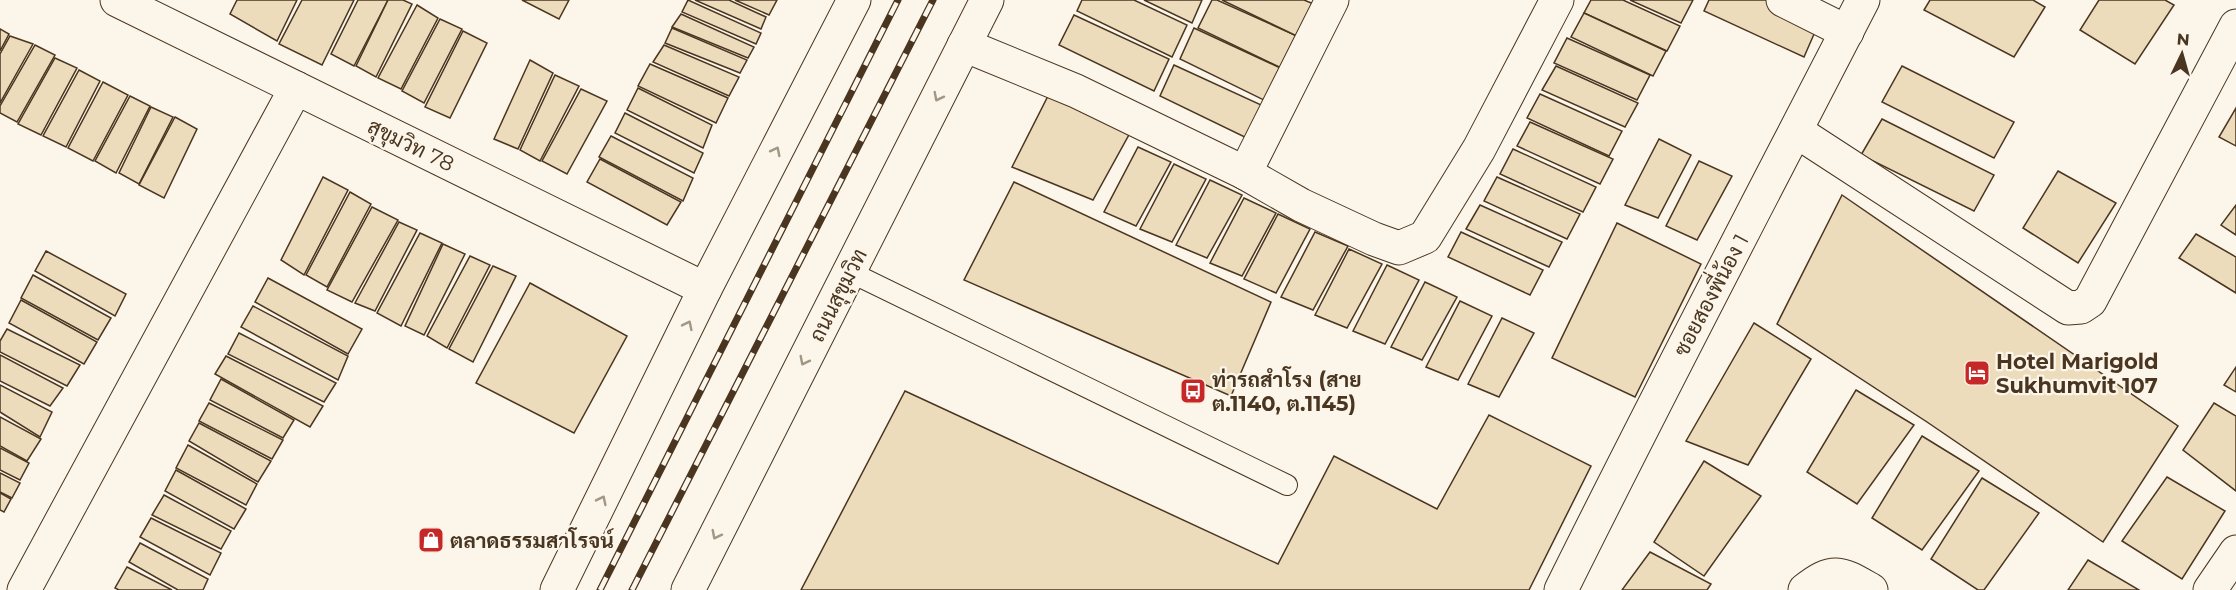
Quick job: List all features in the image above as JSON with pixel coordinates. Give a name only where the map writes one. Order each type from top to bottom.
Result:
[{"type":"main road","name":"สุขุมวิท 78","points":[[117,0],[705,290]]},
{"type":"main road","points":[[557,590],[705,290],[854,0]]},
{"type":"main road","name":"ถนนสุขุมวิท","points":[[688,590],[987,0]]},
{"type":"main road","points":[[1245,174],[1332,0]]},
{"type":"main road","points":[[964,45],[1076,91],[1245,174],[1301,205],[1374,239],[1399,248],[1425,237],[1479,150],[1557,0]]},
{"type":"main road","points":[[1783,0],[1846,32]]},
{"type":"main road","name":"ซอยสองพี่น้อง 1","points":[[1561,590],[1638,434],[1863,0]]},
{"type":"main road","points":[[1796,131],[2068,308],[2081,308],[2090,301],[2236,26]]},
{"type":"main road","points":[[24,590],[296,88]]},
{"type":"main road","points":[[2210,590],[2236,552]]},
{"type":"main road","points":[[1804,590],[1830,574],[1845,575],[1871,590]]},
{"type":"lane","points":[[850,272],[1287,485]]},
{"type":"building","points":[[237,0],[297,0],[277,41],[230,14]]},
{"type":"building","points":[[302,0],[354,0],[322,65],[279,44]]},
{"type":"building","points":[[358,0],[388,0],[354,66],[331,54]]},
{"type":"building","points":[[388,0],[403,0],[412,4],[376,77],[356,66]]},
{"type":"building","points":[[522,0],[569,0],[559,19]]},
{"type":"building","points":[[688,0],[761,33],[756,44],[682,12]]},
{"type":"building","points":[[695,0],[729,0],[766,17],[761,29]]},
{"type":"building","points":[[735,0],[777,0],[769,15]]},
{"type":"building","points":[[1082,0],[1134,0],[1187,25],[1172,57],[1077,11]]},
{"type":"building","points":[[1144,0],[1202,0],[1192,23]]},
{"type":"building","points":[[1212,0],[1217,0],[1308,41],[1294,74],[1198,28]]},
{"type":"building","points":[[1222,0],[1304,0],[1321,7],[1305,40]]},
{"type":"building","points":[[1591,0],[1623,0],[1680,26],[1667,51],[1584,13]]},
{"type":"building","points":[[1630,0],[1693,0],[1681,23]]},
{"type":"building","points":[[1709,0],[1805,0],[1825,9],[1804,57],[1704,11]]},
{"type":"building","points":[[1930,0],[2033,0],[2045,7],[2014,57],[1924,10]]},
{"type":"building","points":[[2099,0],[2165,0],[2174,5],[2135,64],[2080,30]]},
{"type":"building","points":[[417,5],[438,18],[401,89],[378,78]]},
{"type":"building","points":[[1584,13],[1666,51],[1653,76],[1571,37]]},
{"type":"building","points":[[681,14],[754,47],[748,58],[672,27]]},
{"type":"building","points":[[1074,15],[1169,59],[1154,91],[1059,45]]},
{"type":"building","points":[[440,19],[462,29],[424,103],[402,91]]},
{"type":"building","points":[[672,28],[747,60],[740,73],[665,43]]},
{"type":"building","points":[[1194,28],[1289,72],[1274,105],[1180,59]]},
{"type":"building","points":[[0,29],[9,34],[0,51]]},
{"type":"building","points":[[463,31],[487,43],[450,118],[425,107]]},
{"type":"building","points":[[10,36],[33,44],[0,103],[0,54]]},
{"type":"building","points":[[1567,38],[1650,75],[1637,100],[1554,63]]},
{"type":"building","points":[[35,45],[55,55],[17,122],[0,113],[0,106]]},
{"type":"building","points":[[664,45],[739,77],[729,96],[653,62]]},
{"type":"building","points":[[55,58],[77,68],[41,135],[18,124]]},
{"type":"building","points":[[530,60],[553,73],[518,149],[494,139]]},
{"type":"building","points":[[650,64],[728,98],[716,123],[638,86]]},
{"type":"building","points":[[1174,65],[1270,109],[1255,142],[1160,96]]},
{"type":"building","points":[[1556,66],[1638,103],[1625,127],[1542,90]]},
{"type":"building","points":[[1902,66],[2014,122],[1994,158],[1882,102]]},
{"type":"building","points":[[79,70],[100,81],[66,147],[43,136]]},
{"type":"building","points":[[555,75],[579,86],[540,161],[520,150]]},
{"type":"building","points":[[103,82],[128,95],[93,161],[68,148]]},
{"type":"building","points":[[638,88],[712,125],[703,148],[627,110]]},
{"type":"building","points":[[581,89],[607,101],[567,174],[542,161]]},
{"type":"building","points":[[1049,94],[1131,131],[1093,200],[1012,167]]},
{"type":"building","points":[[1540,94],[1622,131],[1609,156],[1527,118]]},
{"type":"building","points":[[130,96],[150,106],[116,173],[95,161]]},
{"type":"building","points":[[151,107],[173,117],[139,184],[119,173]]},
{"type":"building","points":[[2236,108],[2236,146],[2219,137]]},
{"type":"building","points":[[625,113],[703,153],[694,173],[615,133]]},
{"type":"building","points":[[175,117],[197,129],[164,198],[139,185]]},
{"type":"building","points":[[1882,119],[1994,175],[1974,211],[1861,155]]},
{"type":"building","points":[[1530,122],[1613,159],[1600,184],[1517,146]]},
{"type":"building","points":[[611,136],[693,178],[683,201],[599,157]]},
{"type":"building","points":[[1659,139],[1691,155],[1658,218],[1625,205]]},
{"type":"building","points":[[1138,147],[1171,162],[1136,226],[1104,212]]},
{"type":"building","points":[[1513,149],[1596,187],[1583,212],[1500,174]]},
{"type":"building","points":[[600,159],[681,202],[667,225],[587,182]]},
{"type":"building","points":[[1699,161],[1732,176],[1697,240],[1666,226]]},
{"type":"building","points":[[1174,164],[1206,179],[1172,242],[1140,229]]},
{"type":"building","points":[[2058,171],[2116,203],[2078,263],[2023,228]]},
{"type":"building","points":[[323,177],[348,190],[304,275],[281,260]]},
{"type":"building","points":[[1497,177],[1580,214],[1567,239],[1484,201]]},
{"type":"building","points":[[1210,180],[1242,195],[1207,258],[1176,245]]},
{"type":"building","points":[[1014,182],[1271,302],[1231,396],[964,280]]},
{"type":"building","points":[[350,192],[371,204],[327,287],[306,275]]},
{"type":"building","name":"Hotel Marigold Sukhumvit 107","points":[[1842,195],[2178,426],[2103,542],[1927,422],[1777,324]]},
{"type":"building","points":[[1244,198],[1276,213],[1242,276],[1210,263]]},
{"type":"building","points":[[1480,205],[1562,242],[1549,267],[1466,229]]},
{"type":"building","points":[[2236,205],[2236,235],[2221,225]]},
{"type":"building","points":[[372,207],[398,220],[352,302],[327,290]]},
{"type":"building","points":[[1278,214],[1310,229],[1276,293],[1244,279]]},
{"type":"building","points":[[399,222],[417,230],[375,311],[355,303]]},
{"type":"building","points":[[1617,223],[1701,264],[1635,397],[1552,358]]},
{"type":"building","points":[[1315,232],[1348,246],[1313,310],[1281,297]]},
{"type":"building","points":[[1461,232],[1543,270],[1530,295],[1448,257]]},
{"type":"building","points":[[420,233],[442,243],[401,326],[377,313]]},
{"type":"building","points":[[2196,234],[2236,257],[2236,293],[2179,258]]},
{"type":"building","points":[[443,244],[465,254],[424,335],[405,326]]},
{"type":"building","points":[[1349,249],[1382,264],[1347,328],[1315,315]]},
{"type":"building","points":[[46,251],[126,294],[115,316],[35,271]]},
{"type":"building","points":[[470,256],[490,265],[447,348],[427,336]]},
{"type":"building","points":[[1387,265],[1419,280],[1385,344],[1353,331]]},
{"type":"building","points":[[493,266],[516,276],[473,362],[449,349]]},
{"type":"building","points":[[33,275],[111,318],[98,340],[21,298]]},
{"type":"building","points":[[268,278],[362,329],[348,354],[255,302]]},
{"type":"building","points":[[1425,282],[1457,297],[1422,360],[1391,347]]},
{"type":"building","points":[[530,283],[627,336],[574,433],[476,383]]},
{"type":"building","points":[[21,300],[97,342],[84,364],[9,323]]},
{"type":"building","points":[[1460,301],[1492,316],[1458,380],[1426,367]]},
{"type":"building","points":[[253,306],[348,356],[338,380],[241,327]]},
{"type":"building","points":[[1502,318],[1534,333],[1499,397],[1468,384]]},
{"type":"building","points":[[1754,323],[1811,359],[1748,465],[1686,441]]},
{"type":"building","points":[[7,329],[80,365],[67,386],[0,352],[0,341]]},
{"type":"building","points":[[239,333],[336,383],[324,402],[228,354]]},
{"type":"building","points":[[0,355],[63,388],[50,406],[0,381]]},
{"type":"building","points":[[226,356],[323,406],[310,427],[215,374]]},
{"type":"building","points":[[2236,367],[2236,392],[2224,385]]},
{"type":"building","points":[[221,379],[294,420],[283,438],[210,400]]},
{"type":"building","points":[[0,385],[52,412],[40,437],[0,412]]},
{"type":"building","points":[[1856,390],[1914,425],[1857,504],[1807,472]]},
{"type":"building","points":[[905,391],[1278,564],[1334,456],[1437,509],[1489,415],[1591,466],[1529,590],[801,590]]},
{"type":"building","points":[[209,403],[283,440],[272,459],[199,421]]},
{"type":"building","points":[[2214,403],[2236,416],[2236,491],[2183,450]]},
{"type":"building","points":[[0,417],[41,439],[27,461],[0,446]]},
{"type":"building","points":[[199,423],[271,461],[258,482],[189,441]]},
{"type":"building","points":[[1922,436],[1979,471],[1922,550],[1872,518]]},
{"type":"building","points":[[188,445],[257,484],[246,505],[176,468]]},
{"type":"building","points":[[0,448],[29,463],[20,480],[0,470]]},
{"type":"building","points":[[1704,461],[1761,496],[1704,576],[1654,542]]},
{"type":"building","points":[[176,470],[246,509],[234,529],[165,491]]},
{"type":"building","points":[[0,473],[20,483],[12,498],[0,492]]},
{"type":"building","points":[[2167,477],[2225,511],[2182,579],[2122,541]]},
{"type":"building","points":[[1982,478],[2039,513],[1984,590],[1978,590],[1931,559]]},
{"type":"building","points":[[0,493],[11,499],[4,512],[0,510]]},
{"type":"building","points":[[164,495],[231,531],[221,549],[152,515]]},
{"type":"building","points":[[151,518],[221,553],[210,575],[140,537]]},
{"type":"building","points":[[140,543],[208,579],[203,590],[178,590],[129,562]]},
{"type":"building","points":[[1650,552],[1711,584],[1707,590],[1622,590]]},
{"type":"building","points":[[2088,560],[2139,590],[2068,590]]},
{"type":"building","points":[[127,567],[172,590],[119,590],[115,588]]},
{"type":"railway","points":[[600,590],[898,0]]},
{"type":"railway","points":[[632,590],[933,0]]},
{"type":"place","name":"Hotel Marigold Sukhumvit 107","points":[[1977,373]]},
{"type":"place","name":"ท่ารถสำโรง (สาย ต.1140, ต.1145)","points":[[1193,391]]},
{"type":"place","name":"ตลาดธรรมสาโรจน์","points":[[431,540]]}]
